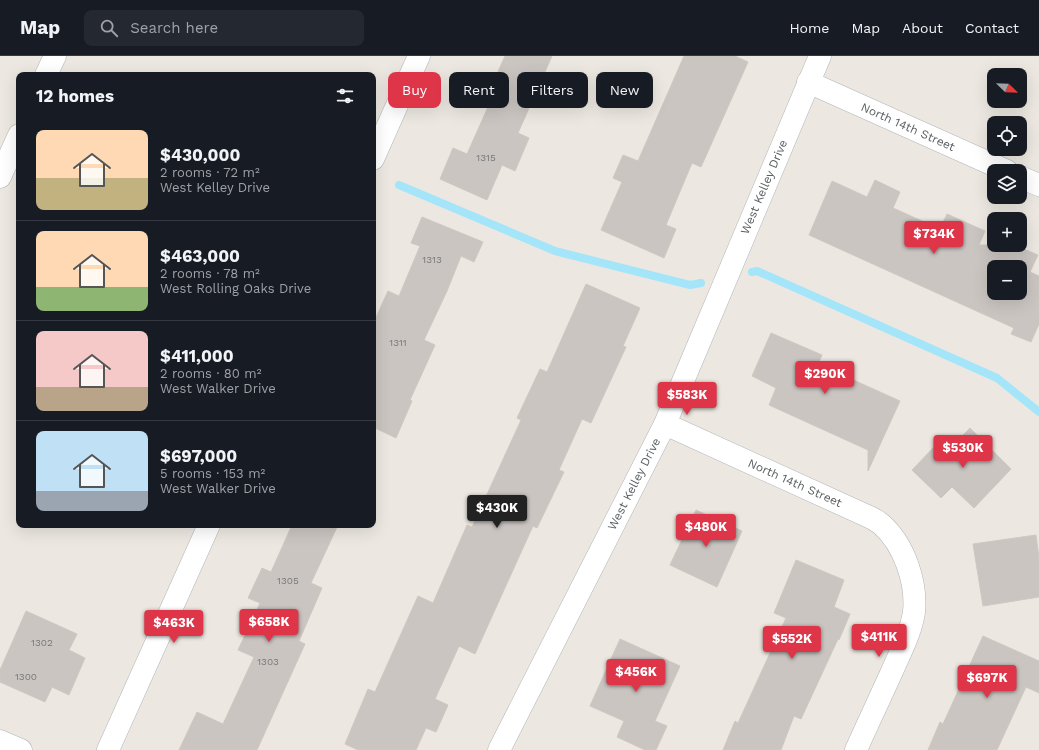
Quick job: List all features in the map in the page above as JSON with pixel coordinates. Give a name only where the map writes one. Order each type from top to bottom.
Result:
[{"type":"street","points":[[47,72],[54,56]]},
{"type":"street","points":[[376,152],[419,56]]},
{"type":"street","name":"West Kelley Drive","points":[[498,750],[665,424],[820,56]]},
{"type":"street","name":"North 14th Street","points":[[808,82],[991,164]]},
{"type":"street","points":[[0,177],[16,142]]},
{"type":"street","points":[[1027,180],[1039,185]]},
{"type":"street","name":"North 14th Street","points":[[665,424],[865,514],[880,523],[899,546],[911,579],[914,595],[914,613],[909,630],[856,750]]},
{"type":"street","points":[[108,750],[208,528]]},
{"type":"street","points":[[0,741],[21,750]]},
{"type":"building","points":[[505,56],[552,56],[545,72],[517,72],[517,108],[529,108],[518,133],[529,138],[515,171],[502,165],[487,200],[440,179],[453,148],[467,154],[488,108],[509,108],[509,72],[498,72]]},
{"type":"building","points":[[684,56],[735,56],[748,62],[701,167],[692,163],[666,225],[676,229],[664,258],[601,230],[622,182],[613,178],[623,155],[638,161]]},
{"type":"building","points":[[875,180],[900,192],[893,208],[940,229],[947,214],[985,231],[979,245],[987,245],[987,252],[1027,252],[1027,250],[1038,255],[1030,272],[1039,276],[1039,324],[1031,342],[1011,334],[1014,328],[809,235],[832,181],[867,197]]},
{"type":"building","points":[[422,217],[483,242],[474,262],[461,256],[447,291],[424,340],[435,345],[410,400],[412,401],[396,438],[376,428],[376,317],[388,291],[399,296],[420,246],[411,243]]},
{"type":"building","points":[[586,284],[640,308],[623,346],[626,347],[591,423],[582,419],[559,470],[564,472],[537,528],[533,526],[475,654],[459,646],[435,699],[448,705],[436,732],[426,728],[416,750],[358,750],[345,744],[368,689],[375,692],[418,596],[433,603],[467,525],[472,527],[521,420],[517,418],[540,369],[547,372]]},
{"type":"building","points":[[771,333],[822,355],[818,364],[900,401],[868,471],[868,450],[769,405],[776,388],[752,376]]},
{"type":"building","points":[[970,428],[1011,469],[974,508],[952,487],[941,498],[912,470],[934,447],[943,456]]},
{"type":"building","points":[[696,510],[742,531],[717,587],[670,565]]},
{"type":"building","points":[[291,528],[337,528],[311,583],[322,588],[299,641],[305,644],[257,750],[179,750],[197,712],[223,724],[254,657],[238,650],[260,603],[248,598],[262,568],[271,572]]},
{"type":"building","points":[[1036,535],[1039,558],[1039,597],[983,606],[973,544]]},
{"type":"building","points":[[796,560],[844,580],[834,607],[850,614],[801,719],[794,716],[781,750],[723,750],[735,721],[738,723],[786,618],[774,613]]},
{"type":"building","points":[[26,611],[77,634],[69,650],[85,658],[69,695],[52,687],[45,702],[0,682],[0,670]]},
{"type":"building","points":[[983,636],[1039,661],[1039,693],[1026,687],[997,750],[928,750],[940,722],[943,724]]},
{"type":"building","points":[[620,639],[680,666],[655,721],[667,726],[656,750],[645,750],[617,737],[624,721],[590,706]]},
{"type":"waterway","points":[[399,185],[555,251],[690,285],[701,283]]},
{"type":"waterway","points":[[752,272],[757,271],[997,378],[1039,412]]}]
